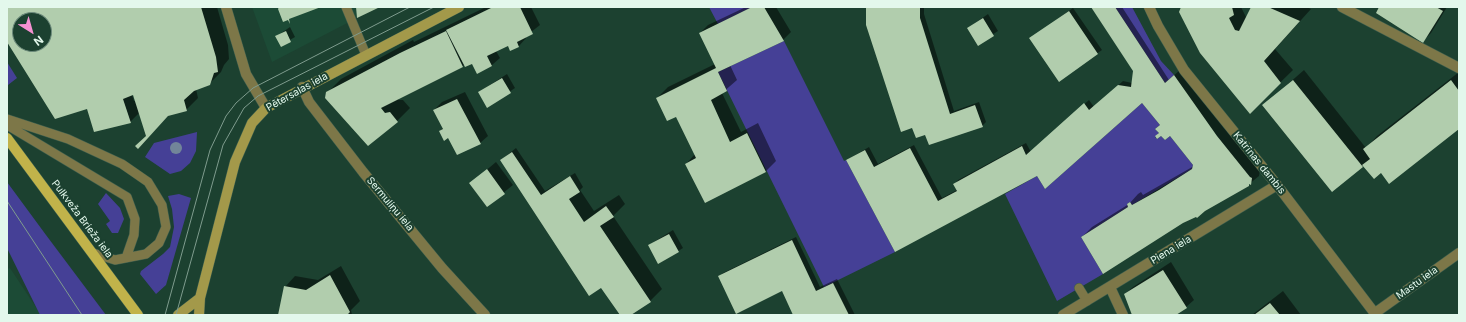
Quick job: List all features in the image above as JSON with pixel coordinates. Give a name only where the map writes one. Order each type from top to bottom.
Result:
[{"type":"main road","name":"Pulkveža Brieža iela","points":[[7,138],[138,315]]},
{"type":"street","points":[[226,7],[246,74],[266,108]]},
{"type":"street","name":"Pētersalas iela","points":[[199,315],[200,298],[235,162],[252,123],[266,108],[302,87],[459,7]]},
{"type":"street","name":"Katrīnas dambis","points":[[1149,7],[1158,26],[1184,70],[1277,185],[1376,314]]},
{"type":"street","points":[[1346,8],[1459,68]]},
{"type":"street","name":"Sermuliņu iela","points":[[302,87],[309,102],[363,172],[442,268],[485,315]]},
{"type":"street","name":"Piena iela","points":[[1063,315],[1277,185]]},
{"type":"street","name":"Mastu iela","points":[[1376,314],[1459,253]]},
{"type":"street","points":[[1110,287],[1123,315]]},
{"type":"street","points":[[178,315],[200,298]]},
{"type":"lane","points":[[346,7],[366,55]]},
{"type":"lane","points":[[7,119],[68,140],[122,164],[148,182],[162,206],[166,227],[159,243],[146,254],[115,260],[93,253]]},
{"type":"lane","points":[[7,125],[127,197],[135,219],[134,235],[126,258]]},
{"type":"lane","points":[[1079,288],[1087,301]]},
{"type":"shaded area","points":[[252,7],[356,7],[357,18],[272,62]]},
{"type":"shaded area","points":[[709,7],[752,7],[718,24]]},
{"type":"shaded area","points":[[1115,7],[1132,7],[1161,61],[1174,75],[1165,83]]},
{"type":"shaded area","points":[[784,41],[844,161],[846,160],[895,252],[824,287],[718,72]]},
{"type":"shaded area","points":[[7,62],[17,78],[8,85],[7,83]]},
{"type":"shaded area","points":[[1142,103],[1160,125],[1155,129],[1159,133],[1155,137],[1157,139],[1161,136],[1165,140],[1170,136],[1193,165],[1192,169],[1132,205],[1130,202],[1127,204],[1128,207],[1081,237],[1103,274],[1057,301],[1005,194],[1037,176],[1045,189]]},
{"type":"shaded area","points":[[197,132],[196,151],[190,163],[181,171],[170,174],[145,157],[154,143]]},
{"type":"shaded area","points":[[7,182],[106,315],[40,315],[7,248]]},
{"type":"shaded area","points":[[106,193],[120,208],[124,219],[118,233],[112,233],[106,224],[110,221],[98,204]]},
{"type":"shaded area","points":[[179,194],[191,198],[166,285],[156,294],[140,274],[141,271],[170,247],[174,227],[172,209],[168,196]]},
{"type":"shaded area","points":[[10,268],[41,315],[7,315],[7,269]]},
{"type":"building","points":[[7,7],[201,7],[216,57],[218,72],[214,73],[210,85],[194,91],[184,100],[187,111],[168,116],[138,149],[135,146],[146,136],[133,95],[123,99],[131,123],[94,132],[87,109],[55,119],[13,52],[52,52],[52,12],[12,12],[12,50],[7,42]]},
{"type":"building","points":[[279,7],[321,7],[289,19],[290,24],[288,20],[283,22],[278,9]]},
{"type":"building","points":[[356,7],[380,7],[357,18]]},
{"type":"building","points":[[493,7],[520,7],[533,34],[517,42],[519,47],[510,51],[508,46],[487,56],[492,66],[477,74],[472,64],[465,67],[446,30]]},
{"type":"building","points":[[752,7],[764,7],[784,41],[718,72],[727,91],[711,100],[730,142],[747,133],[766,172],[705,203],[685,164],[696,158],[676,117],[667,121],[656,98],[716,68],[699,33]]},
{"type":"building","points":[[866,7],[920,7],[920,18],[950,114],[975,105],[983,127],[929,145],[925,135],[916,138],[912,128],[901,132],[866,25]]},
{"type":"building","points":[[1091,7],[1115,7],[1165,83],[1174,75],[1217,136],[1252,178],[1251,185],[1249,184],[1249,186],[1205,211],[1197,218],[1196,217],[1183,223],[1103,274],[1081,237],[1128,207],[1127,204],[1130,202],[1132,205],[1159,190],[1192,169],[1193,165],[1170,136],[1165,140],[1161,136],[1157,139],[1155,136],[1159,133],[1155,129],[1160,125],[1142,103],[1045,189],[1037,176],[895,252],[846,160],[865,150],[874,167],[910,148],[938,201],[957,191],[953,184],[1022,146],[1026,155],[1084,103],[1089,110],[1118,85],[1131,87],[1133,71]]},
{"type":"building","points":[[1181,7],[1232,7],[1234,15],[1229,18],[1235,30],[1239,31],[1251,7],[1268,7],[1300,21],[1264,61],[1281,83],[1250,114],[1200,53],[1179,12]]},
{"type":"building","points":[[1379,7],[1436,7],[1443,11],[1423,43],[1376,13]]},
{"type":"building","points":[[1069,11],[1098,54],[1059,82],[1029,38]]},
{"type":"building","points":[[983,18],[994,36],[978,46],[967,28]]},
{"type":"building","points":[[286,31],[291,42],[281,47],[275,36]]},
{"type":"building","points":[[446,31],[463,67],[381,108],[385,113],[390,112],[398,122],[368,146],[325,98],[326,92],[400,53]]},
{"type":"building","points":[[502,78],[511,93],[487,108],[478,92]]},
{"type":"building","points":[[1293,80],[1363,167],[1332,192],[1262,105]]},
{"type":"building","points":[[1451,80],[1459,91],[1459,129],[1389,184],[1381,173],[1374,179],[1362,165],[1370,159],[1363,149]]},
{"type":"building","points":[[457,99],[481,144],[457,155],[448,138],[444,141],[439,131],[443,129],[433,110]]},
{"type":"building","points":[[512,152],[541,195],[570,176],[580,192],[569,199],[584,222],[606,206],[614,217],[600,226],[651,302],[631,315],[620,315],[601,288],[589,296],[500,160]]},
{"type":"building","points":[[487,169],[505,194],[487,207],[469,183]]},
{"type":"building","points":[[669,234],[679,252],[658,264],[648,245]]},
{"type":"building","points":[[792,240],[816,291],[833,283],[849,315],[793,315],[782,291],[736,314],[718,276]]},
{"type":"building","points":[[1163,270],[1187,308],[1176,315],[1132,315],[1124,294]]},
{"type":"building","points":[[330,275],[350,312],[347,315],[278,315],[284,286],[306,290]]},
{"type":"building","points":[[1270,303],[1280,315],[1254,315]]},
{"type":"tram line","points":[[165,315],[210,150],[226,116],[236,103],[253,88],[410,7]]},
{"type":"tram line","points":[[176,315],[223,145],[244,108],[258,96],[434,7]]},
{"type":"tram line","points":[[7,201],[82,315]]}]
